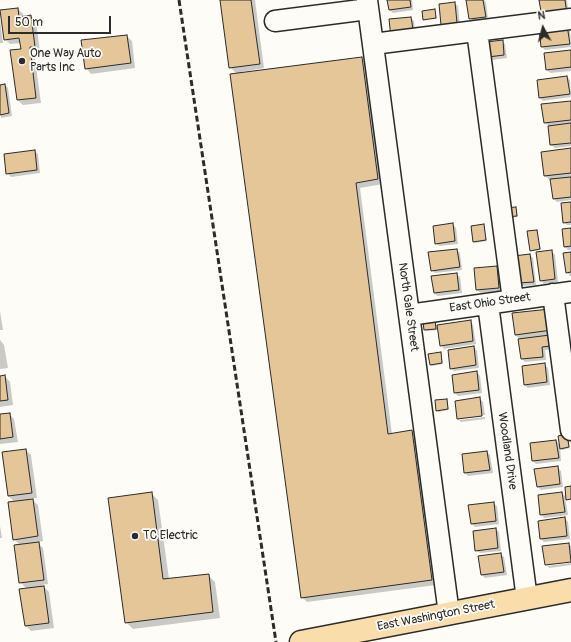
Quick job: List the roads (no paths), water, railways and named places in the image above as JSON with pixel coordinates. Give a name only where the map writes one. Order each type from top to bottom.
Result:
[{"type":"main road","name":"East Washington Street","points":[[301,642],[571,590]]},
{"type":"street","points":[[275,21],[368,4]]},
{"type":"street","name":"North Gale Street","points":[[368,4],[449,614]]},
{"type":"street","points":[[373,44],[571,19]]},
{"type":"street","points":[[477,31],[513,300]]},
{"type":"street","points":[[562,293],[571,430]]},
{"type":"street","name":"East Ohio Street","points":[[409,315],[562,293]]},
{"type":"street","name":"Woodland Drive","points":[[488,304],[527,599]]},
{"type":"railway","points":[[179,0],[276,642]]},
{"type":"place","name":"One Way Auto Parts Inc","points":[[22,61]]},
{"type":"place","name":"TC Electric","points":[[135,536]]}]
